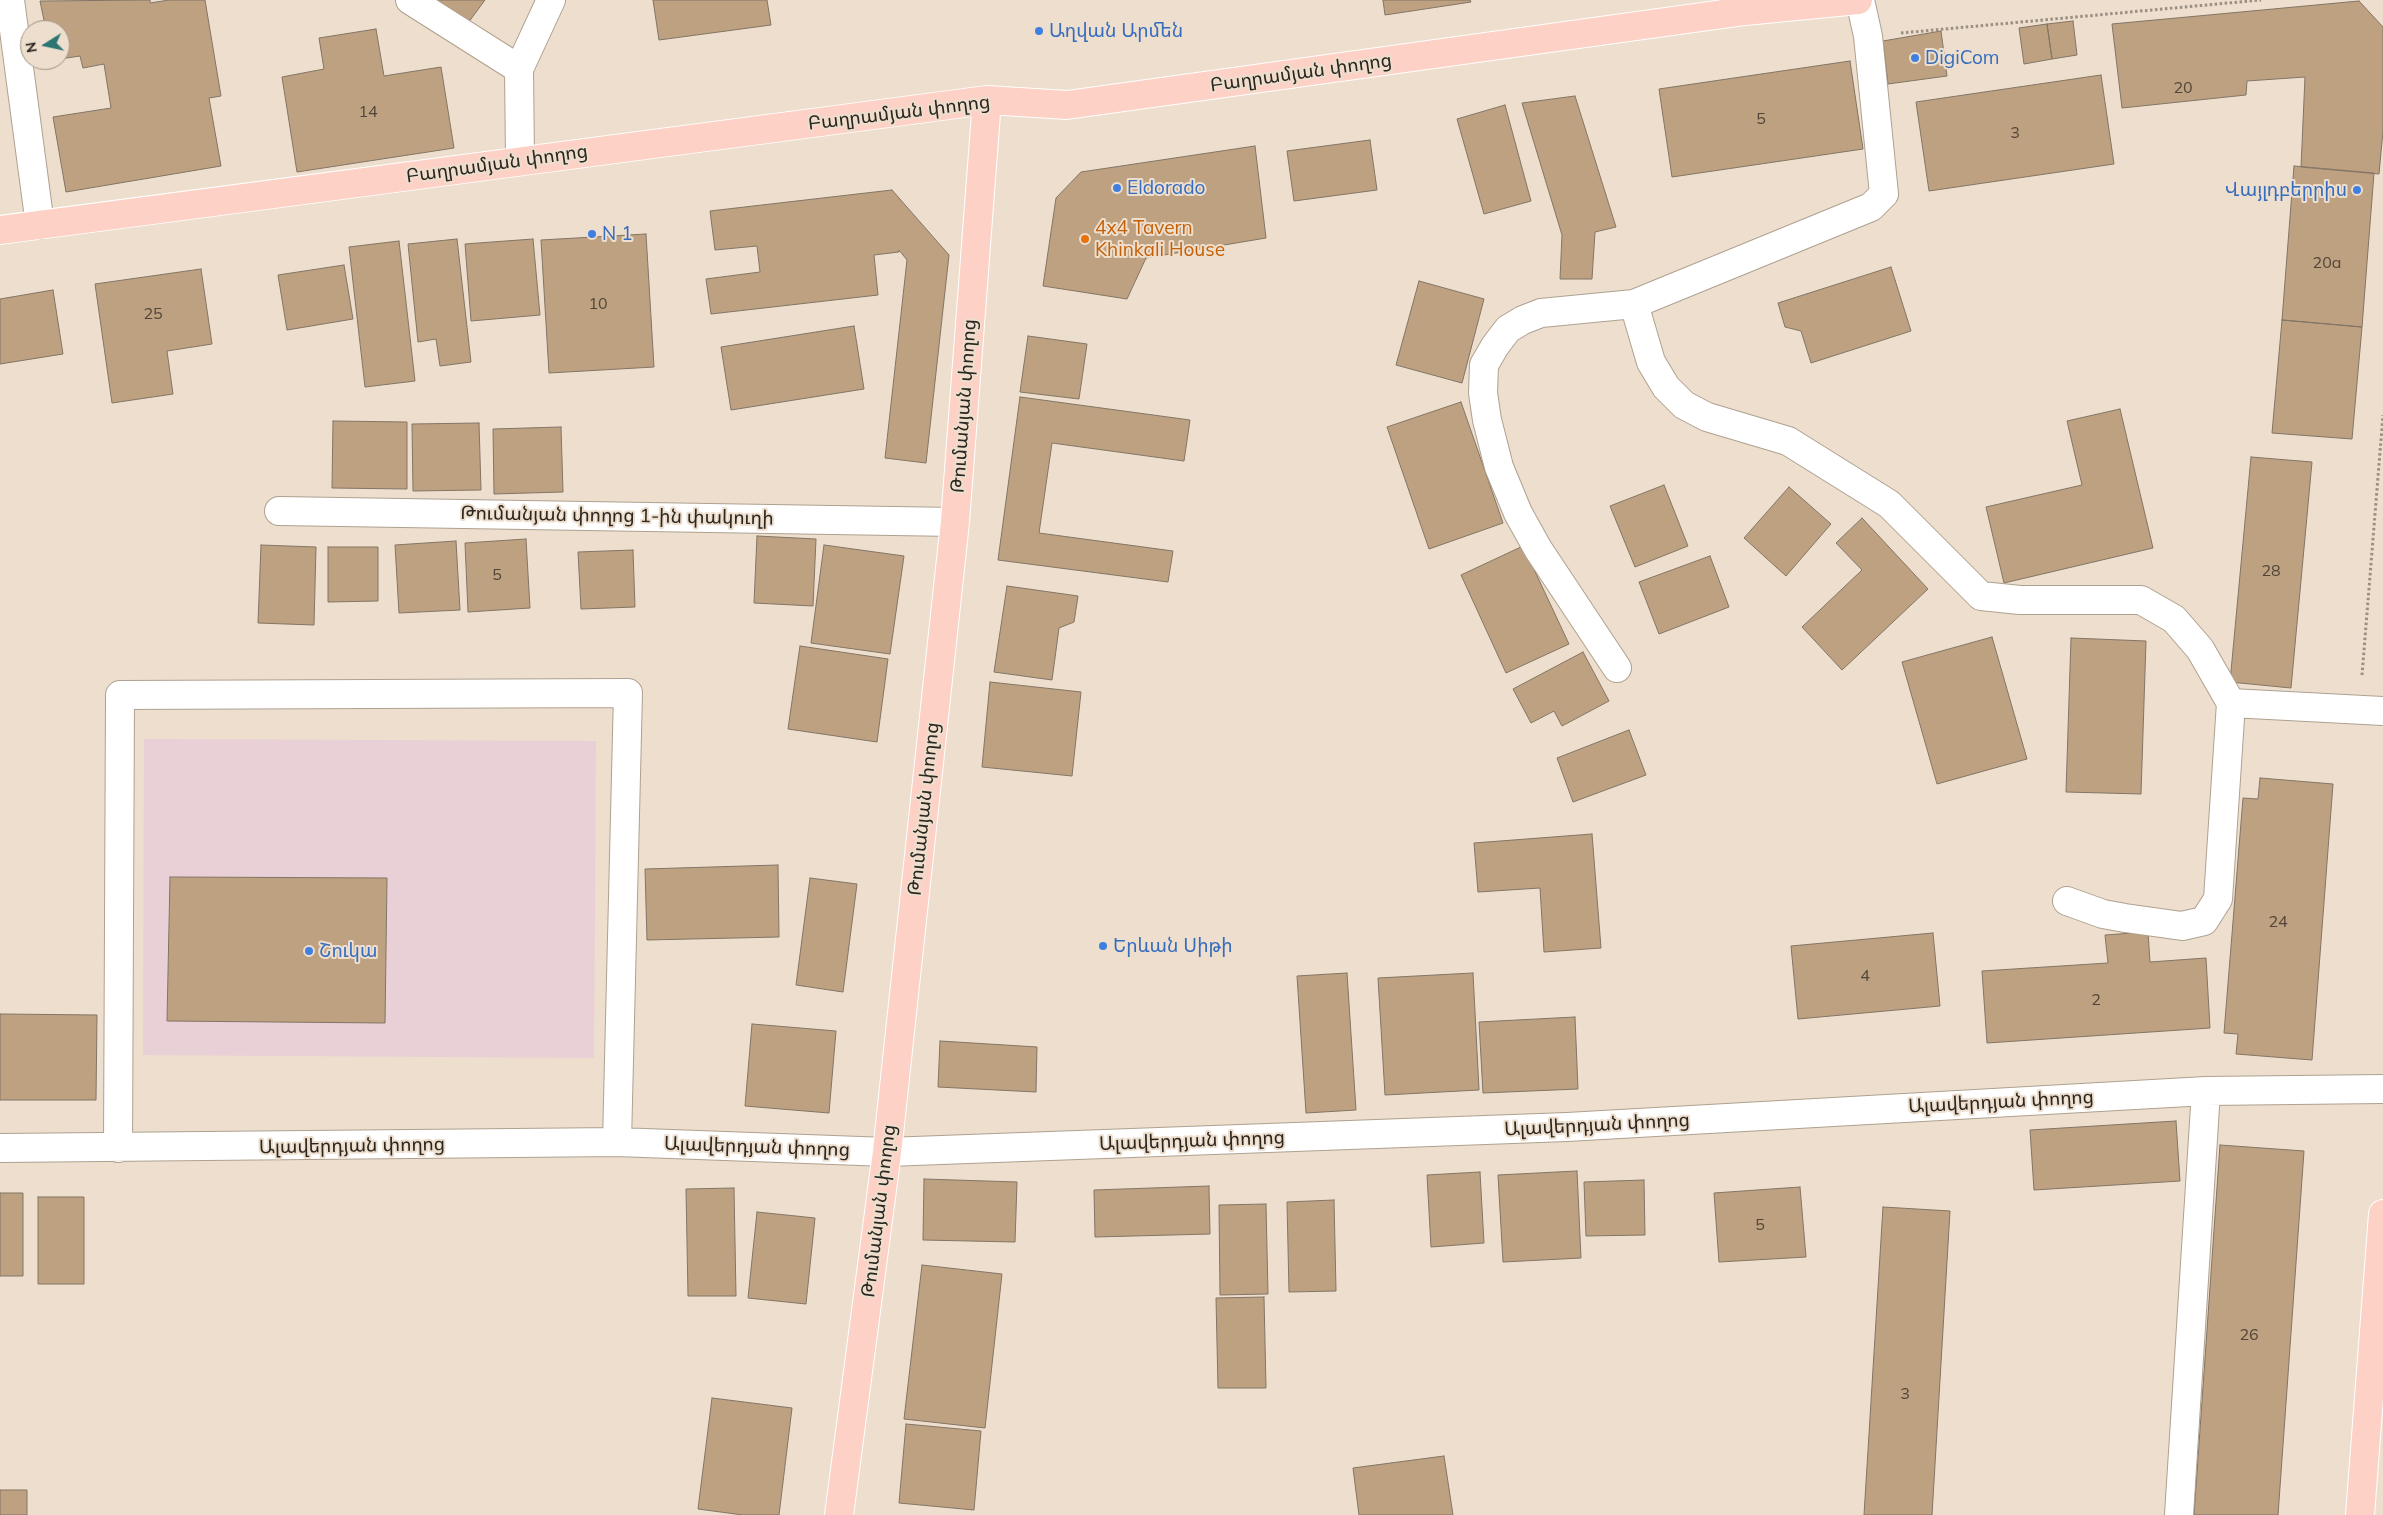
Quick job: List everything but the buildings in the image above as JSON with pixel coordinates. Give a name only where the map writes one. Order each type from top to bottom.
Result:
[{"type":"main road","name":"Բաղրամյան փողոց","points":[[0,230],[987,100],[1067,105],[1744,6],[1859,0]]},
{"type":"main road","name":"Թումանյան փողոց","points":[[839,1515],[887,1152],[955,522],[987,100]]},
{"type":"main road","points":[[2360,1515],[2383,1214]]},
{"type":"street","points":[[10,0],[40,225]]},
{"type":"street","points":[[410,0],[519,68]]},
{"type":"street","points":[[520,161],[519,68],[551,0]]},
{"type":"street","points":[[1617,668],[1538,549],[1518,513],[1499,467],[1487,420],[1483,393],[1484,365],[1508,329],[1523,320],[1541,313],[1634,304],[1871,207],[1884,194],[1868,36],[1859,0]]},
{"type":"street","points":[[1634,304],[1651,362],[1666,388],[1684,405],[1707,417],[1788,440],[1889,504],[1981,596],[2020,600],[2141,600],[2174,619],[2200,649],[2231,703],[2218,899],[2204,921],[2182,926],[2103,914],[2067,901]]},
{"type":"street","name":"Թումանյան փողոց 1-ին փակուղի","points":[[280,511],[955,522]]},
{"type":"street","points":[[118,1148],[120,695],[628,693],[616,1142]]},
{"type":"street","points":[[2231,703],[2371,711]]},
{"type":"street","name":"Ալավերդյան փողոց","points":[[0,1148],[616,1142],[887,1152],[1567,1127],[2206,1091],[2383,1089]]},
{"type":"street","points":[[2179,1515],[2206,1091]]},
{"type":"path","points":[[1868,36],[2261,0]]},
{"type":"path","points":[[2371,711],[2383,415]]},
{"type":"shaded area","points":[[144,739],[596,741],[594,1058],[143,1055]]},
{"type":"place","name":"Աղվան Արմեն","points":[[1039,31]]},
{"type":"place","name":"DigiCom","points":[[1915,58]]},
{"type":"place","name":"Eldorado","points":[[1117,188]]},
{"type":"place","name":"Վայլդբերրիս","points":[[2357,190]]},
{"type":"place","name":"N 1","points":[[592,234]]},
{"type":"place","name":"4x4 Tavern Khinkali House","points":[[1085,239]]},
{"type":"place","name":"Երևան Սիթի","points":[[1103,946]]},
{"type":"place","name":"Շուկա","points":[[309,951]]}]
